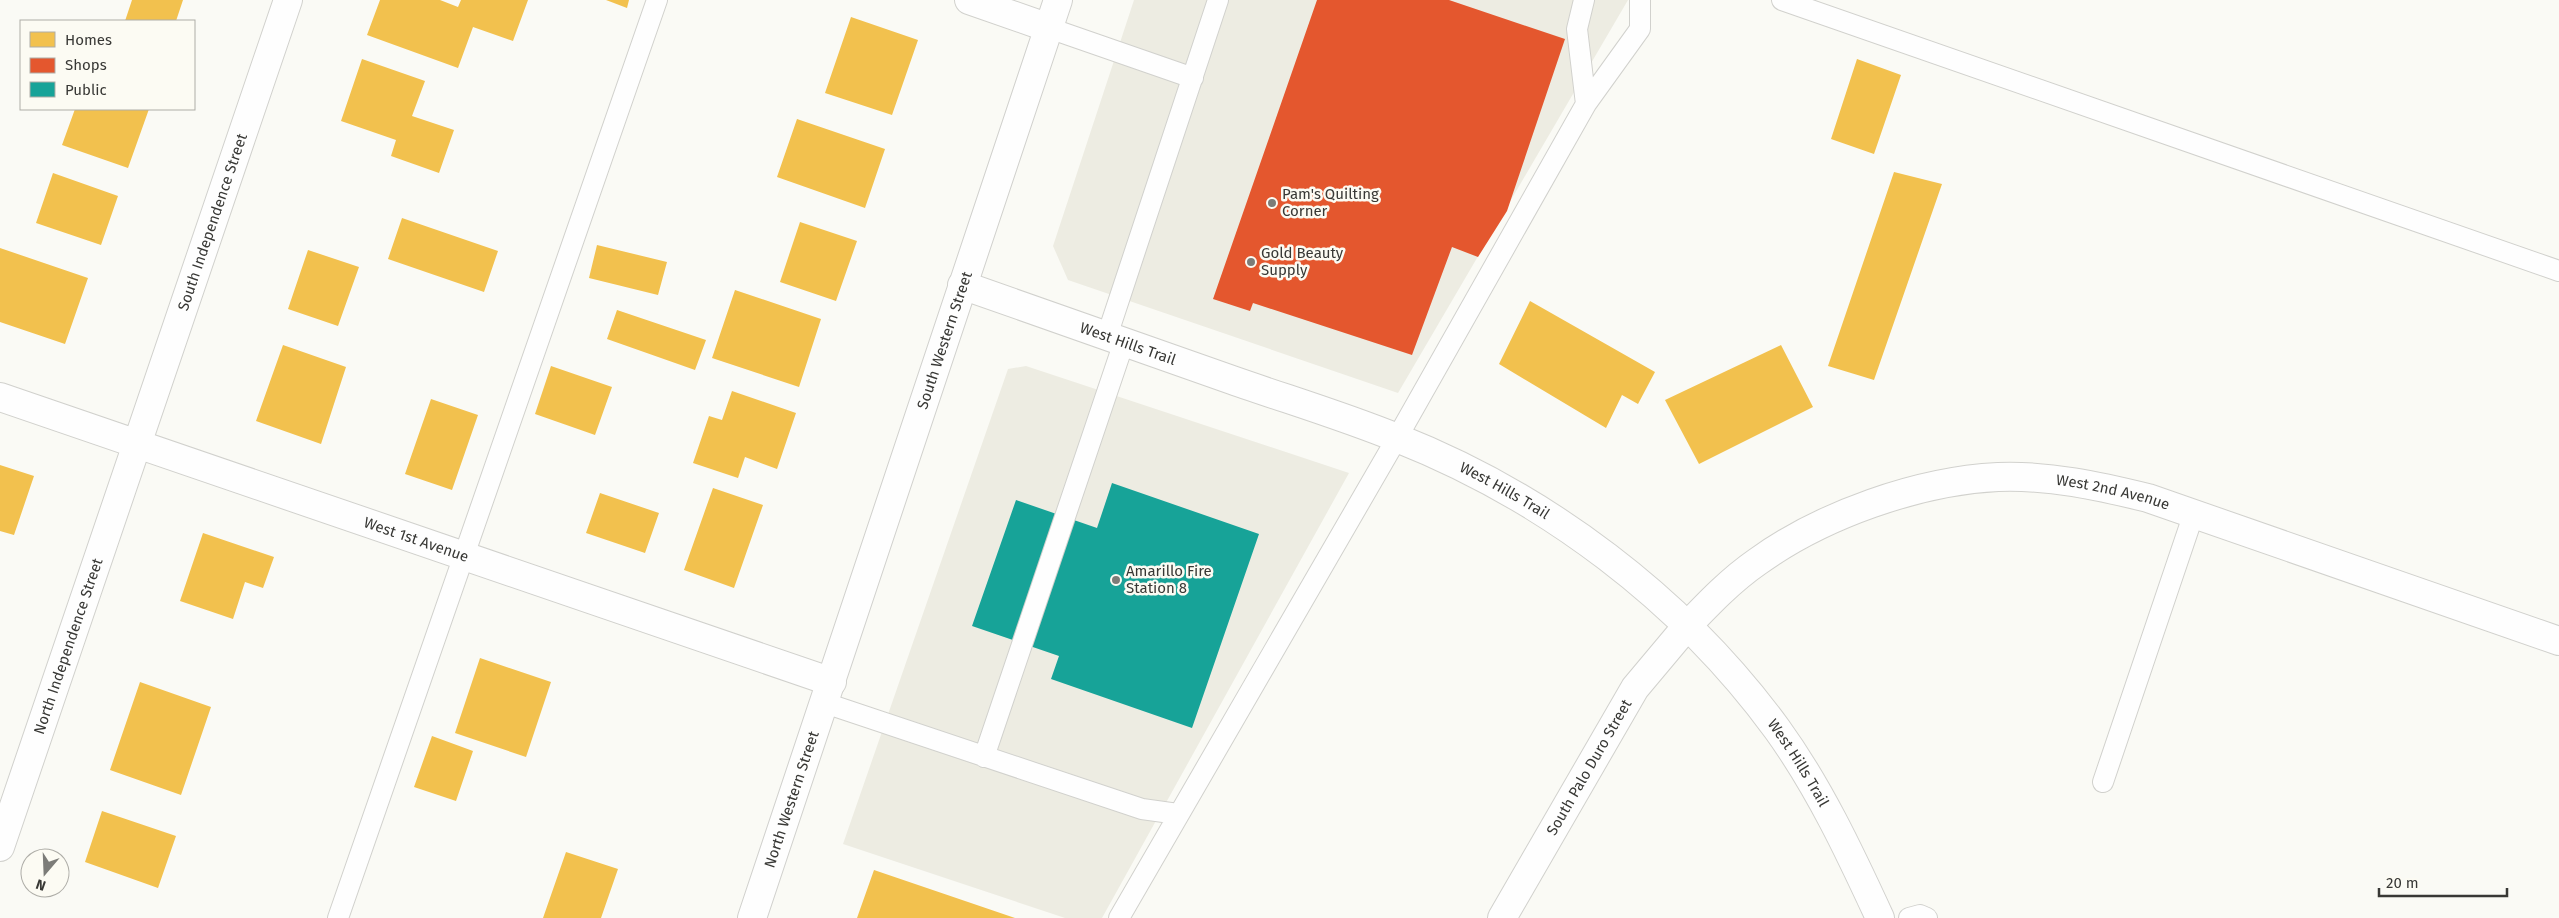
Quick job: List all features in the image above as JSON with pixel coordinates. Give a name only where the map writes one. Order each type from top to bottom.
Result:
[{"type":"street","name":"South Independence Street","points":[[137,444],[288,0]]},
{"type":"street","points":[[969,0],[1049,28]]},
{"type":"street","name":"South Western Street","points":[[828,693],[1058,0]]},
{"type":"street","name":"West Hills Trail","points":[[962,285],[1397,438],[1519,496],[1582,538],[1687,626],[1738,681],[1777,730],[1817,792],[1846,845],[1880,918]]},
{"type":"street","name":"West 1st Avenue","points":[[0,397],[463,556],[828,693]]},
{"type":"street","name":"North Independence Street","points":[[0,847],[137,444]]},
{"type":"street","name":"West 2nd Avenue","points":[[1687,626],[1721,592],[1758,561],[1800,536],[1846,514],[1894,496],[1949,484],[1997,477],[2049,479],[2098,486],[2148,498],[2559,641]]},
{"type":"street","name":"South Palo Duro Street","points":[[1502,918],[1635,688],[1687,626]]},
{"type":"street","name":"North Western Street","points":[[752,918],[828,693]]},
{"type":"lane","points":[[338,918],[657,0]]},
{"type":"lane","points":[[984,757],[1116,339],[1218,0]]},
{"type":"lane","points":[[1584,0],[1577,29],[1586,104]]},
{"type":"lane","points":[[1119,918],[1397,438],[1586,104],[1640,29],[1640,0]]},
{"type":"lane","points":[[1782,0],[2559,271]]},
{"type":"lane","points":[[1049,28],[1193,78]]},
{"type":"lane","points":[[2103,782],[2194,513]]},
{"type":"lane","points":[[828,693],[984,757],[1142,809],[1178,814]]},
{"type":"lane","points":[[1909,918],[1920,915],[1927,918]]},
{"type":"shaded area","points":[[1134,0],[1628,0],[1398,393],[1068,280],[1053,246]]},
{"type":"shaded area","points":[[1026,366],[1349,473],[1102,918],[1065,918],[843,844],[1008,369]]},
{"type":"building: Homes","points":[[132,0],[183,0],[176,20],[125,20]]},
{"type":"building: Homes","points":[[380,0],[440,0],[458,7],[461,0],[528,0],[513,41],[473,27],[458,68],[367,35]]},
{"type":"building: Homes","points":[[606,0],[629,0],[627,8]]},
{"type":"building: Homes","points":[[851,17],[918,40],[892,115],[825,93]]},
{"type":"building: Homes","points":[[362,59],[425,81],[412,116],[454,130],[439,173],[391,156],[396,140],[341,121]]},
{"type":"building: Homes","points":[[1857,59],[1901,75],[1874,154],[1831,139]]},
{"type":"building: Homes","points":[[75,110],[149,110],[128,168],[62,145]]},
{"type":"building: Homes","points":[[797,119],[885,149],[865,208],[777,177]]},
{"type":"building: Homes","points":[[1894,172],[1942,184],[1874,380],[1828,366]]},
{"type":"building: Homes","points":[[53,173],[118,196],[101,245],[36,223]]},
{"type":"building: Homes","points":[[402,218],[498,251],[484,292],[388,259]]},
{"type":"building: Homes","points":[[800,222],[857,241],[836,301],[780,282]]},
{"type":"building: Homes","points":[[597,245],[667,262],[658,295],[589,278]]},
{"type":"building: Homes","points":[[0,248],[88,278],[65,344],[0,322]]},
{"type":"building: Homes","points":[[308,250],[359,267],[338,326],[288,309]]},
{"type":"building: Homes","points":[[735,290],[821,319],[799,387],[712,358]]},
{"type":"building: Homes","points":[[1530,301],[1655,372],[1638,404],[1622,395],[1606,428],[1499,364]]},
{"type":"building: Homes","points":[[617,310],[706,340],[695,370],[607,339]]},
{"type":"building: Homes","points":[[283,345],[346,367],[321,444],[256,421]]},
{"type":"building: Homes","points":[[1781,345],[1813,407],[1699,464],[1665,400]]},
{"type":"building: Homes","points":[[551,366],[612,387],[595,435],[535,414]]},
{"type":"building: Homes","points":[[732,391],[796,413],[777,469],[745,457],[738,478],[693,463],[709,416],[722,420]]},
{"type":"building: Homes","points":[[431,399],[478,415],[452,490],[405,474]]},
{"type":"building: Homes","points":[[0,465],[34,476],[14,535],[0,531]]},
{"type":"building: Homes","points":[[713,488],[763,505],[734,588],[684,570]]},
{"type":"building: Homes","points":[[600,493],[659,513],[645,553],[586,533]]},
{"type":"building: Homes","points":[[203,533],[274,557],[263,588],[245,582],[233,619],[180,601]]},
{"type":"building: Homes","points":[[480,658],[551,682],[526,757],[455,733]]},
{"type":"building: Homes","points":[[140,682],[211,707],[181,795],[110,770]]},
{"type":"building: Homes","points":[[432,736],[473,751],[456,801],[414,787]]},
{"type":"building: Homes","points":[[102,811],[176,836],[158,888],[85,862]]},
{"type":"building: Homes","points":[[566,852],[618,869],[601,918],[543,918]]},
{"type":"building: Homes","points":[[874,870],[1015,918],[857,918]]},
{"type":"building: Shops","points":[[1317,0],[1449,0],[1565,39],[1507,211],[1478,257],[1452,247],[1412,355],[1253,303],[1250,311],[1213,299]]},
{"type":"building: Public","name":"Amarillo Fire Station 8","points":[[1112,483],[1259,534],[1192,728],[1051,679],[1059,656],[972,626],[1016,500],[1097,528]]},
{"type":"place","name":"Pam's Quilting Corner","points":[[1272,203]]},
{"type":"place","name":"Gold Beauty Supply","points":[[1251,262]]},
{"type":"place","name":"Amarillo Fire Station 8","points":[[1116,580]]}]
